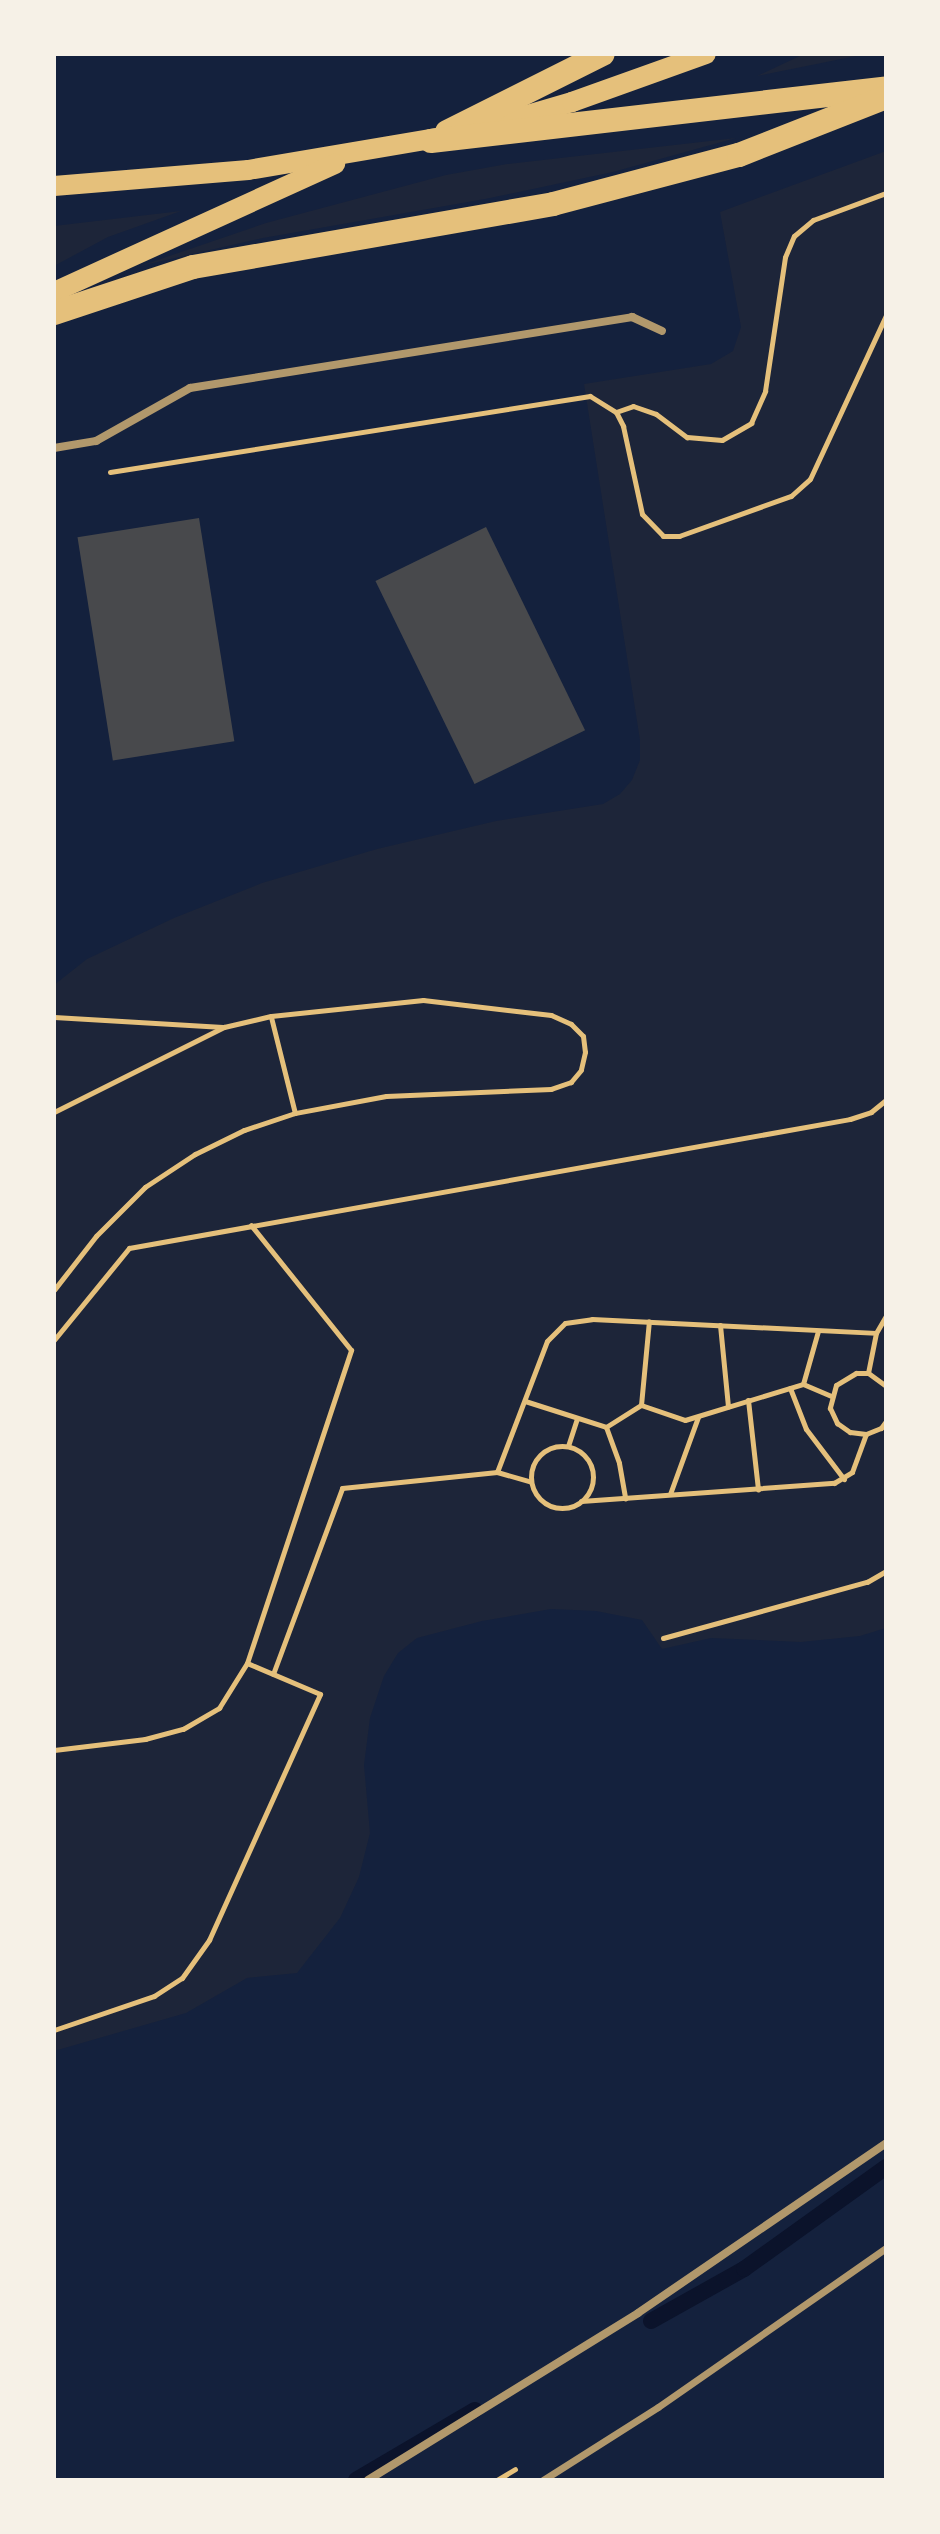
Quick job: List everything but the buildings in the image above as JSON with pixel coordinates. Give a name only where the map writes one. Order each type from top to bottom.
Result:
[{"type":"highway","points":[[431,141],[603,54]]},
{"type":"highway","points":[[431,141],[886,88]]},
{"type":"highway","points":[[54,313],[193,267],[553,204],[739,155],[886,97]]},
{"type":"main road","points":[[54,186],[248,170],[431,141],[572,102],[706,54]]},
{"type":"main road","points":[[54,292],[269,197],[353,155]]},
{"type":"street","points":[[54,448],[96,441],[190,388],[632,317],[662,331]]},
{"type":"street","points":[[368,2480],[638,2313],[886,2143]]},
{"type":"street","points":[[543,2480],[658,2407],[886,2248]]},
{"type":"path","points":[[616,412],[633,406],[656,414],[687,437],[722,440],[751,423],[765,391],[785,257],[794,236],[813,220],[885,194]]},
{"type":"path","points":[[101,473],[590,396],[616,412],[623,426],[642,514],[663,536],[679,536],[791,496],[810,479],[886,315]]},
{"type":"path","points":[[54,1112],[224,1027],[271,1016],[423,1000],[551,1015],[571,1024],[583,1036],[585,1052],[581,1070],[571,1082],[551,1089],[386,1096],[295,1113],[244,1130],[195,1154],[145,1187],[96,1236],[54,1290]]},
{"type":"path","points":[[271,1016],[295,1113]]},
{"type":"path","points":[[54,1017],[224,1027]]},
{"type":"path","points":[[54,1340],[129,1248],[850,1119],[871,1112],[886,1100]]},
{"type":"path","points":[[54,1750],[145,1739],[183,1729],[219,1708],[247,1663],[351,1350],[251,1225]]},
{"type":"path","points":[[868,1373],[876,1333],[886,1316]]},
{"type":"path","points":[[497,1472],[547,1341],[565,1323],[592,1319],[876,1333]]},
{"type":"path","points":[[641,1405],[649,1321]]},
{"type":"path","points":[[720,1325],[728,1407]]},
{"type":"path","points":[[803,1384],[818,1330]]},
{"type":"path","points":[[886,1386],[868,1373],[845,1377],[831,1396],[830,1408],[837,1423],[850,1432],[866,1434],[881,1428],[886,1421]]},
{"type":"path","points":[[641,1405],[685,1420],[803,1384],[831,1396]]},
{"type":"path","points":[[790,1388],[806,1429],[844,1479]]},
{"type":"path","points":[[748,1400],[758,1489]]},
{"type":"path","points":[[525,1401],[606,1427],[641,1405]]},
{"type":"path","points":[[670,1495],[698,1416]]},
{"type":"path","points":[[568,1446],[577,1418]]},
{"type":"path","points":[[606,1427],[619,1463],[625,1498]]},
{"type":"path","points":[[581,1501],[591,1488],[593,1472],[588,1460],[568,1446],[556,1446],[537,1458],[531,1482],[537,1496],[550,1505],[567,1508],[581,1501],[758,1489],[844,1479],[852,1472],[866,1434]]},
{"type":"path","points":[[273,1674],[342,1488],[497,1472],[531,1482]]},
{"type":"path","points":[[663,1638],[867,1582],[886,1571]]},
{"type":"path","points":[[54,2030],[154,1996],[182,1978],[209,1940],[320,1694],[247,1663]]},
{"type":"shaded area","points":[[804,54],[866,54],[757,76]]},
{"type":"shaded area","points":[[736,138],[613,172],[485,199],[263,238],[140,266],[266,223],[446,175],[507,164]]},
{"type":"shaded area","points":[[886,151],[886,1628],[860,1636],[801,1642],[711,1638],[662,1649],[642,1620],[596,1611],[551,1609],[482,1621],[417,1638],[398,1653],[384,1676],[370,1718],[364,1765],[370,1833],[359,1877],[340,1918],[297,1973],[247,1978],[186,2013],[54,2051],[54,985],[87,959],[174,918],[262,883],[377,849],[496,821],[603,804],[620,794],[632,780],[640,760],[640,740],[584,384],[711,364],[733,351],[741,327],[720,212]]},
{"type":"shaded area","points":[[181,211],[108,237],[54,266],[54,226]]},
{"type":"waterway","points":[[651,2321],[744,2269],[886,2167]]},
{"type":"waterway","points":[[356,2480],[475,2410]]}]
